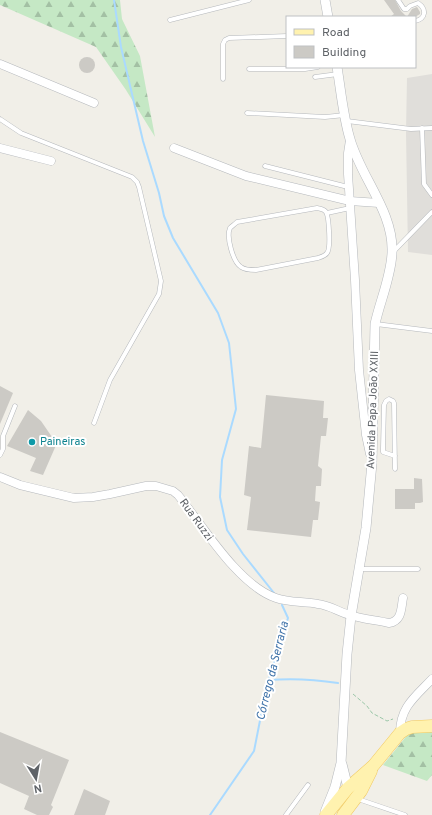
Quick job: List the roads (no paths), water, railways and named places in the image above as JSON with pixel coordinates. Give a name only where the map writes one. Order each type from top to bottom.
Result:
[{"type":"main road","points":[[343,815],[361,791],[373,766],[400,733],[412,727],[432,726]]},
{"type":"main road","name":"Avenida Papa João XXIII","points":[[325,815],[348,788],[373,766]]},
{"type":"main road","points":[[340,815],[349,798],[348,788]]},
{"type":"street","points":[[325,0],[328,16]]},
{"type":"street","points":[[0,64],[94,103]]},
{"type":"street","name":"Avenida Papa João XXIII","points":[[325,815],[335,787],[341,763],[347,654],[351,616],[366,528],[372,463],[375,324],[378,309],[391,268],[392,252],[391,236],[387,219],[350,140],[337,70]]},
{"type":"street","points":[[350,140],[348,153],[348,187],[355,280],[359,370],[366,436],[372,463]]},
{"type":"street","points":[[0,148],[51,161]]},
{"type":"street","points":[[174,148],[246,176],[350,204],[379,203]]},
{"type":"street","name":"Rua Ruzzi","points":[[0,477],[20,485],[74,498],[105,495],[146,486],[156,486],[165,489],[178,495],[215,544],[246,579],[259,590],[276,598],[292,602],[319,604],[351,616],[389,623],[394,622],[400,617],[403,598]]},
{"type":"street","points":[[400,733],[401,717],[405,710],[412,700],[432,679]]},
{"type":"street","name":"Avenida Papa João XXIII","points":[[341,763],[348,788]]},
{"type":"lane","points":[[170,20],[249,0]]},
{"type":"lane","points":[[398,0],[404,9],[418,3],[421,5],[424,14],[420,20],[416,21]]},
{"type":"lane","points":[[223,79],[223,44],[225,40],[229,38],[286,36]]},
{"type":"lane","points":[[250,69],[312,68]]},
{"type":"lane","points":[[315,77],[337,70]]},
{"type":"lane","points":[[247,113],[346,118],[411,129],[432,128]]},
{"type":"lane","points":[[0,119],[21,133],[132,177],[137,182],[139,187],[161,281],[158,294],[110,380],[94,423]]},
{"type":"lane","points":[[422,128],[424,184],[432,195]]},
{"type":"lane","points":[[265,166],[348,187]]},
{"type":"lane","points":[[327,213],[350,204]]},
{"type":"lane","points":[[317,208],[323,209],[327,213],[329,248],[328,253],[324,256],[256,270],[247,270],[241,267],[236,261],[229,234],[230,229],[237,222],[317,208]]},
{"type":"lane","points":[[392,252],[432,212]]},
{"type":"lane","points":[[375,324],[432,331]]},
{"type":"lane","points":[[395,456],[383,452],[384,405],[389,399],[394,403],[395,456],[395,469]]},
{"type":"lane","points":[[0,455],[3,449],[3,436],[15,406]]},
{"type":"lane","points":[[359,569],[418,569]]},
{"type":"lane","points":[[286,815],[308,785]]},
{"type":"lane","points":[[355,799],[405,815]]},
{"type":"waterway","points":[[114,0],[121,47],[143,141],[159,193],[164,216],[173,238],[218,313],[229,343],[236,409],[222,460],[220,497],[227,530],[243,554],[274,593]]},
{"type":"waterway","name":"Córrego da Serraria","points":[[210,815],[254,751],[267,685],[288,618],[282,605]]},
{"type":"waterway","points":[[268,680],[303,679],[338,683]]},
{"type":"place","name":"Paineiras","points":[[32,442]]}]
